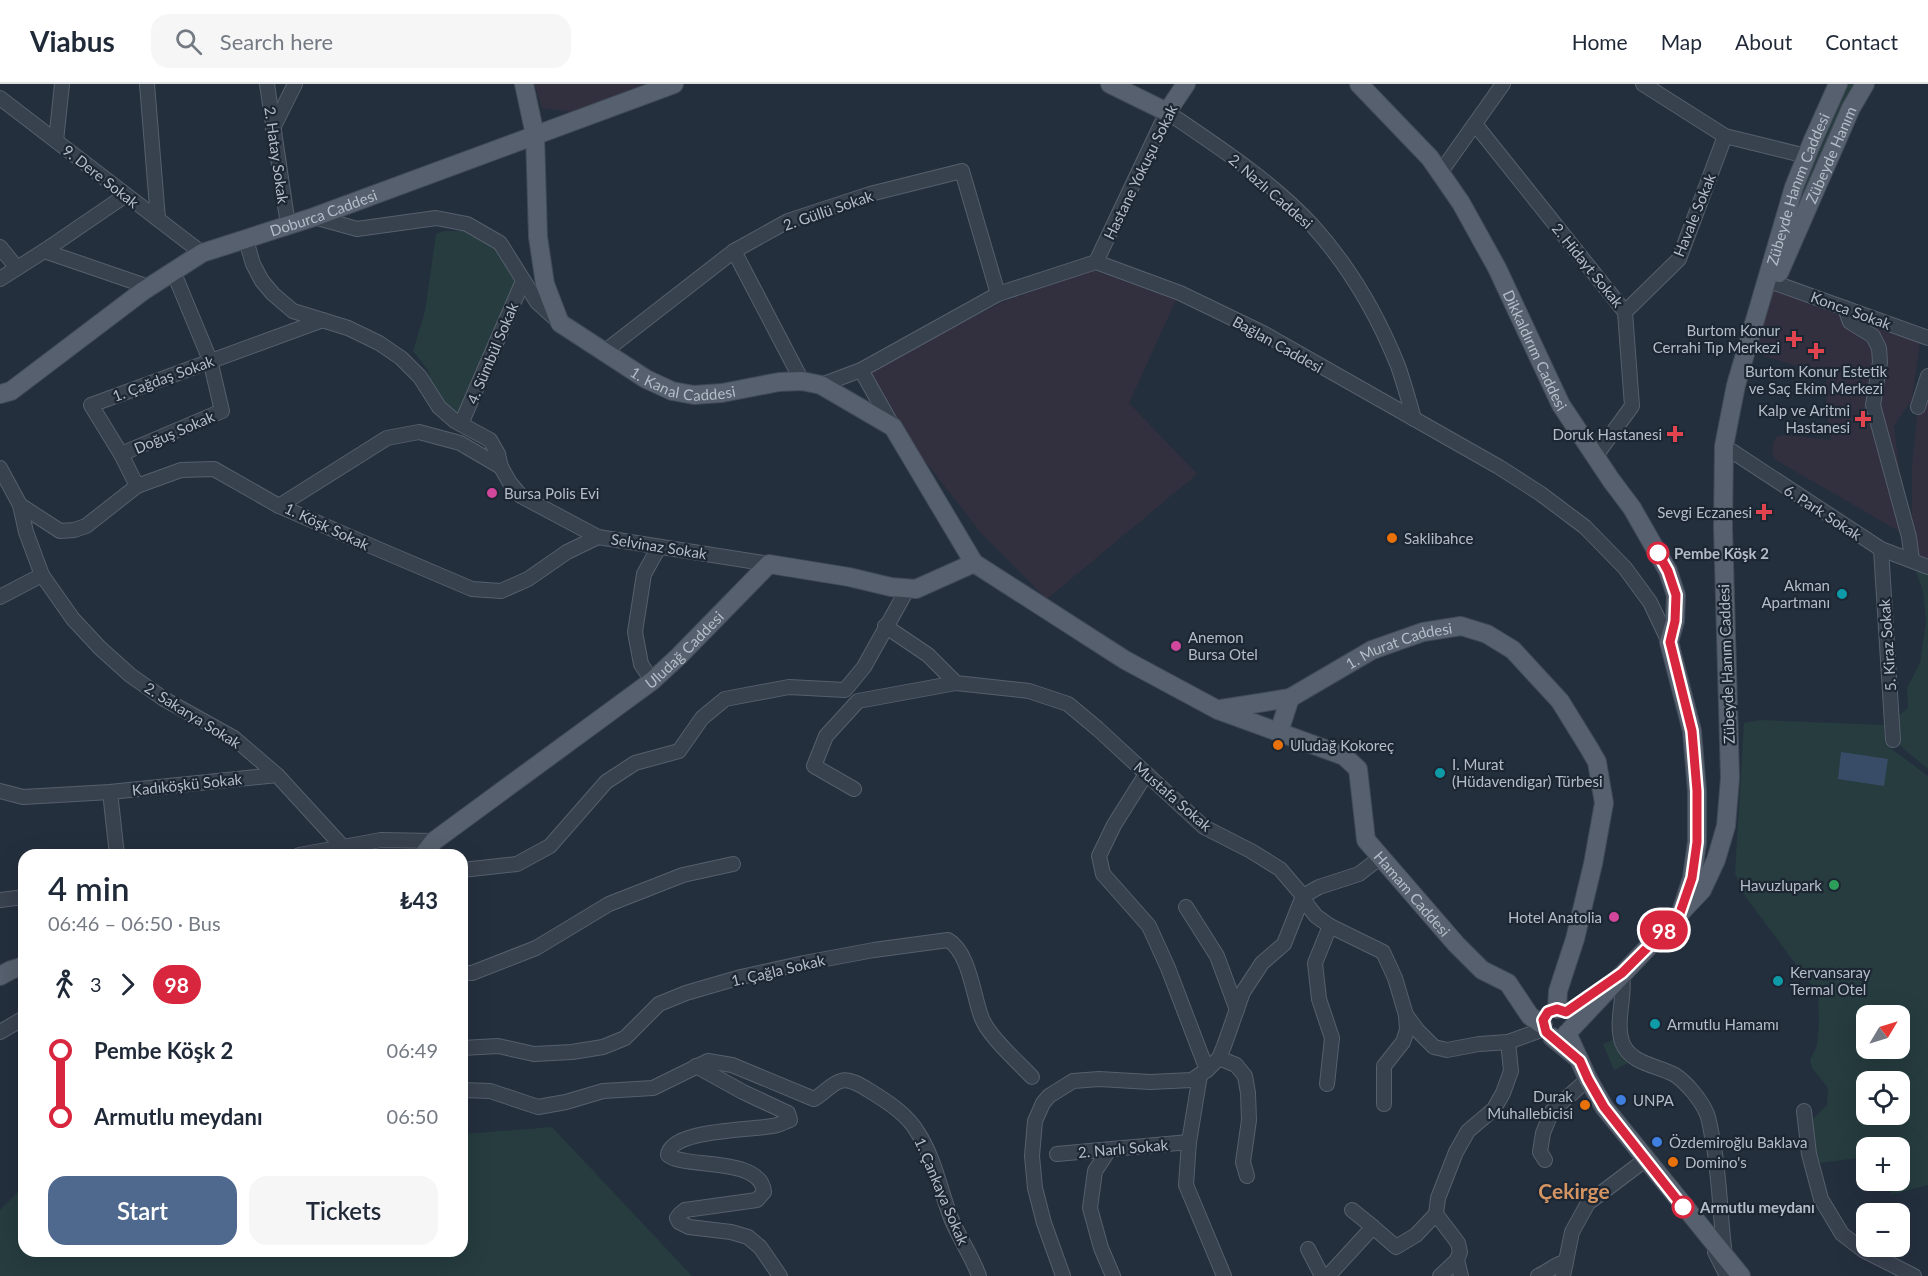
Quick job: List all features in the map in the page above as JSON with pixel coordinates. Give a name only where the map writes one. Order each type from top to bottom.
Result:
[{"type":"main road","points":[[524,84],[535,135],[538,237],[545,284],[560,323]]},
{"type":"main road","name":"Doburca Caddesi","points":[[0,394],[11,391],[149,287],[202,253],[314,217],[674,84]]},
{"type":"main road","points":[[1110,84],[1167,112]]},
{"type":"main road","name":"Hastane Yokuşu Sokak","points":[[1167,112],[1186,84]]},
{"type":"main road","name":"Dikkaldırım Caddesi","points":[[1359,84],[1430,158],[1461,203],[1497,268],[1561,405],[1632,508],[1668,571],[1676,595],[1675,621],[1670,642],[1692,731],[1697,791],[1697,842],[1692,878],[1679,916]]},
{"type":"main road","name":"Zübeyde Hanım Caddesi","points":[[1622,973],[1702,890],[1716,860],[1726,826],[1730,778],[1723,527],[1724,446],[1736,385],[1755,327],[1794,187],[1838,84]]},
{"type":"main road","name":"Zübeyde Hanım","points":[[1755,327],[1851,108],[1865,84]]},
{"type":"main road","name":"1. Kanal Caddesi","points":[[560,323],[646,379],[672,391],[694,394],[722,393],[780,382],[802,381],[821,385],[893,427],[974,563]]},
{"type":"main road","points":[[769,564],[849,577],[891,587],[916,589],[974,563],[1125,660],[1218,710]]},
{"type":"main road","name":"Uludağ Caddesi","points":[[429,848],[652,681],[769,564]]},
{"type":"main road","name":"1. Murat Caddesi","points":[[1218,710],[1290,698],[1372,651],[1423,632],[1461,626],[1487,634],[1513,650],[1560,701],[1598,762],[1604,803],[1593,864],[1575,939],[1558,991],[1557,1025]]},
{"type":"main road","points":[[1279,732],[1290,698]]},
{"type":"main road","name":"Hamam Caddesi","points":[[1218,710],[1344,756],[1358,769],[1366,840],[1456,944],[1482,970],[1508,983],[1530,1016],[1557,1025]]},
{"type":"main road","points":[[0,976],[18,968]]},
{"type":"main road","points":[[1622,973],[1557,1025],[1580,1061],[1604,1107],[1706,1234],[1726,1267],[1741,1276]]},
{"type":"street","points":[[56,141],[62,84]]},
{"type":"street","points":[[147,84],[158,219]]},
{"type":"street","name":"2. Hatay Sokak","points":[[267,84],[288,225]]},
{"type":"street","points":[[273,129],[295,84]]},
{"type":"street","points":[[1440,173],[1503,84]]},
{"type":"street","points":[[1643,84],[1725,136],[1806,156]]},
{"type":"street","name":"9. Dere Sokak","points":[[0,98],[202,253]]},
{"type":"street","name":"Hastane Yokuşu Sokak","points":[[1096,262],[1167,112]]},
{"type":"street","name":"2. Nazlı Caddesi","points":[[1167,112],[1244,165],[1312,225],[1342,264],[1371,308],[1398,367],[1414,419]]},
{"type":"street","name":"2. Hidayt Sokak","points":[[1475,123],[1625,312],[1632,406],[1595,457]]},
{"type":"street","name":"Havale Sokak","points":[[1625,312],[1679,259],[1725,136]]},
{"type":"street","name":"2. Güllü Sokak","points":[[604,352],[734,251],[788,221],[870,194],[962,171],[998,294]]},
{"type":"street","points":[[0,279],[126,195]]},
{"type":"street","points":[[314,217],[357,228],[436,218],[467,224],[500,243],[537,302],[560,323]]},
{"type":"street","name":"Selvinaz Sokak","points":[[246,240],[253,264],[262,281],[273,294],[293,311],[348,328],[380,343],[401,358],[420,377],[439,407],[461,424],[490,440],[498,454],[501,467],[521,496],[598,537],[769,564]]},
{"type":"street","points":[[0,246],[17,268]]},
{"type":"street","points":[[44,251],[149,287]]},
{"type":"street","points":[[734,251],[802,381]]},
{"type":"street","points":[[821,385],[861,370],[998,294],[1096,262]]},
{"type":"street","name":"Bağlan Caddesi","points":[[1096,262],[1180,293],[1263,333],[1499,467],[1540,494],[1585,527],[1625,568],[1650,602],[1670,642]]},
{"type":"street","name":"Doğuş Sokak","points":[[121,454],[222,411],[210,360],[174,271]]},
{"type":"street","name":"4. Sümbül Sokak","points":[[461,424],[523,281]]},
{"type":"street","name":"Konca Sokak","points":[[1775,283],[1928,338]]},
{"type":"street","points":[[1845,308],[1850,322],[1873,336],[1879,348],[1880,362],[1873,405],[1909,537],[1912,561]]},
{"type":"street","name":"1. Çağdaş Sokak","points":[[137,486],[121,454],[91,405],[323,320]]},
{"type":"street","points":[[861,370],[893,427]]},
{"type":"street","points":[[1918,407],[1928,376]]},
{"type":"street","name":"1. Köşk Sokak","points":[[279,506],[387,438],[418,432],[460,443],[501,467]]},
{"type":"street","name":"6. Park Sokak","points":[[1724,446],[1881,549],[1928,567]]},
{"type":"street","points":[[0,468],[20,505],[60,531],[86,526],[137,486],[181,470],[214,468],[279,506]]},
{"type":"street","name":"2. Sakarya Sokak","points":[[20,505],[26,532],[42,575],[73,619],[100,648],[130,675],[164,699],[234,738],[277,775]]},
{"type":"street","name":"1. Köşk Sokak","points":[[279,506],[472,589],[501,591],[528,579],[567,552],[598,537]]},
{"type":"street","points":[[652,681],[641,664],[635,632],[644,574],[659,547]]},
{"type":"street","name":"5. Kiraz Sokak","points":[[1881,549],[1893,741]]},
{"type":"street","points":[[0,597],[42,575]]},
{"type":"street","points":[[844,690],[864,666],[908,588]]},
{"type":"street","points":[[885,626],[928,654],[956,683]]},
{"type":"street","name":"Mustafa Sokak","points":[[858,701],[956,683],[1029,691],[1068,704],[1204,827],[1280,869],[1303,896],[1316,916],[1330,926],[1383,952],[1395,978],[1406,1015],[1434,1047],[1447,1050],[1508,1042],[1557,1025]]},
{"type":"street","points":[[468,869],[517,864],[550,846],[606,782],[635,763],[679,751],[702,718],[725,699],[789,687],[844,690],[858,701],[826,736],[814,766],[854,789]]},
{"type":"street","points":[[1146,774],[1114,825],[1099,856],[1103,874],[1149,926],[1168,968],[1204,1072],[1189,1142],[1186,1185],[1224,1276]]},
{"type":"street","points":[[277,775],[343,847]]},
{"type":"street","name":"Kadıköşkü Sokak","points":[[0,791],[23,797],[110,792],[277,775]]},
{"type":"street","points":[[110,792],[116,849]]},
{"type":"street","points":[[332,849],[381,840],[429,848]]},
{"type":"street","points":[[1063,1276],[1044,1223],[1035,1188],[1032,1155],[1035,1121],[1043,1103],[1049,1096],[1073,1081],[1192,1080],[1204,1072],[1219,1058],[1243,993],[1262,963],[1284,944],[1303,896],[1319,887],[1359,874],[1382,857]]},
{"type":"street","points":[[468,973],[536,948],[609,904],[683,875],[733,864]]},
{"type":"street","points":[[0,900],[18,898]]},
{"type":"street","points":[[1186,907],[1217,956],[1237,1010]]},
{"type":"street","points":[[1327,1084],[1332,1038],[1319,999],[1315,963],[1330,926]]},
{"type":"street","name":"1. Çağla Sokak","points":[[468,1048],[498,1046],[534,1054],[572,1052],[603,1047],[625,1038],[659,1004],[686,993],[741,977],[804,963],[948,939],[955,944],[961,955],[974,989],[981,1018],[992,1034],[1032,1077]]},
{"type":"street","points":[[1622,973],[1624,987],[1620,1028],[1623,1043],[1630,1055],[1677,1077],[1696,1096],[1707,1114],[1718,1166],[1726,1267]]},
{"type":"street","points":[[1384,1104],[1384,1066],[1403,1042],[1407,1030],[1406,1015]]},
{"type":"street","points":[[0,1032],[18,1022]]},
{"type":"street","points":[[1352,1210],[1396,1247],[1416,1234],[1436,1214],[1438,1198],[1456,1152],[1468,1131],[1494,1108],[1503,1093],[1510,1071],[1508,1042]]},
{"type":"street","points":[[1219,1058],[1236,1065],[1245,1076],[1249,1120],[1243,1162],[1246,1176]]},
{"type":"street","name":"1. Çankaya Sokak","points":[[468,1090],[490,1091],[538,1107],[566,1102],[603,1091],[653,1088],[708,1061],[732,1065],[814,1099],[825,1094],[841,1081],[851,1081],[887,1101],[918,1132],[931,1160],[952,1220],[979,1276]]},
{"type":"street","points":[[696,1066],[788,1113],[790,1120],[776,1125],[697,1135],[672,1145],[668,1155],[672,1158],[734,1167],[753,1176],[764,1187],[764,1192],[757,1200],[685,1210],[677,1218],[679,1222],[689,1227],[731,1232],[748,1237],[760,1247],[780,1276]]},
{"type":"street","points":[[1545,1160],[1540,1152],[1543,1133],[1552,1111],[1588,1079]]},
{"type":"street","points":[[1804,1111],[1809,1154],[1821,1198],[1842,1234],[1863,1250],[1914,1276]]},
{"type":"street","name":"2. Narlı Sokak","points":[[1057,1154],[1189,1142]]},
{"type":"street","points":[[1109,1150],[1095,1171],[1090,1208],[1101,1248],[1113,1276]]},
{"type":"street","points":[[1563,1276],[1572,1232],[1588,1203],[1645,1160]]},
{"type":"street","points":[[1436,1214],[1458,1243],[1460,1252],[1457,1260],[1440,1276]]},
{"type":"street","points":[[1328,1276],[1373,1227]]},
{"type":"street","points":[[1308,1249],[1322,1276]]},
{"type":"street","points":[[1457,1260],[1461,1276]]},
{"type":"street","points":[[1538,1276],[1566,1262]]},
{"type":"shaded area","points":[[534,84],[650,84],[573,112],[542,108]]},
{"type":"shaded area","points":[[1094,270],[1176,300],[1129,403],[1197,474],[1047,599],[982,534],[910,442],[870,372],[1002,302]]},
{"type":"shaded area","name":"Kalp ve Aritmi Hastanesi","points":[[1775,283],[1921,335],[1912,400],[1894,425],[1909,537],[1776,460],[1772,452],[1776,437],[1785,435],[1831,440],[1827,414],[1828,375],[1747,351]]},
{"type":"shaded area","points":[[1928,376],[1928,567],[1912,560],[1912,465],[1918,407]]},
{"type":"green space","points":[[1838,84],[1865,84],[1813,198],[1794,187]]},
{"type":"green space","points":[[444,231],[465,231],[494,247],[518,277],[459,417],[445,405],[433,388],[428,370],[413,351],[425,311],[436,234]]},
{"type":"green space","points":[[1912,560],[1928,567],[1928,769],[1893,740],[1892,721],[1908,708],[1907,688],[1920,663],[1926,621],[1923,591]]},
{"type":"green space","name":"Havuzlupark","points":[[1760,720],[1884,725],[1885,744],[1928,776],[1928,1185],[1910,1190],[1910,1137],[1856,1137],[1856,1158],[1812,1164],[1806,1126],[1827,1105],[1828,1088],[1812,1068],[1810,1060],[1817,1046],[1818,994],[1745,896],[1735,873],[1744,723]]},
{"type":"green space","points":[[1621,1036],[1636,1059],[1614,1070],[1603,1044]]},
{"type":"green space","points":[[552,1127],[692,1276],[0,1276],[0,1210],[18,1192],[18,1257],[468,1257],[468,1134]]},
{"type":"green space","name":"Havuzlupark","points":[[1892,1191],[1906,1191],[1891,1195]]},
{"type":"water","points":[[1841,752],[1888,759],[1884,786],[1838,779]]},
{"type":"bus line","name":"98","points":[[1658,553],[1668,571],[1676,595],[1675,621],[1670,642],[1692,731],[1697,791],[1697,842],[1692,878],[1679,916],[1622,973],[1566,1012],[1557,1009],[1548,1012],[1543,1025],[1546,1032],[1580,1061],[1604,1107],[1683,1207]]},
{"type":"place","name":"Burtom Konur Cerrahi Tıp Merkezi","points":[[1794,339]]},
{"type":"place","name":"Burtom Konur Estetik ve Saç Ekim Merkezi","points":[[1816,351]]},
{"type":"place","name":"Kalp ve Aritmi Hastanesi","points":[[1863,419]]},
{"type":"place","name":"Doruk Hastanesi","points":[[1675,434]]},
{"type":"place","name":"Bursa Polis Evi","points":[[492,493]]},
{"type":"place","name":"Sevgi Eczanesi","points":[[1764,512]]},
{"type":"place","name":"Saklibahce","points":[[1392,538]]},
{"type":"place","name":"Pembe Köşk 2","points":[[1658,553]]},
{"type":"place","name":"Akman Apartmanı","points":[[1842,594]]},
{"type":"place","name":"Anemon Bursa Otel","points":[[1176,646]]},
{"type":"place","name":"Uludağ Kokoreç","points":[[1278,745]]},
{"type":"place","name":"I. Murat (Hüdavendigar) Türbesi","points":[[1440,773]]},
{"type":"place","name":"Havuzlupark","points":[[1834,885]]},
{"type":"place","name":"Hotel Anatolia","points":[[1614,917]]},
{"type":"place","name":"Kervansaray Termal Otel","points":[[1778,981]]},
{"type":"place","name":"Armutlu Hamamı","points":[[1655,1024]]},
{"type":"place","name":"UNPA","points":[[1621,1100]]},
{"type":"place","name":"Durak Muhallebicisi","points":[[1585,1105]]},
{"type":"place","name":"Özdemiroğlu Baklava","points":[[1657,1142]]},
{"type":"place","name":"Domino's","points":[[1673,1162]]},
{"type":"place","name":"Armutlu meydanı","points":[[1683,1207]]},
{"type":"district","name":"Çekirge","points":[[1574,1190]]}]
